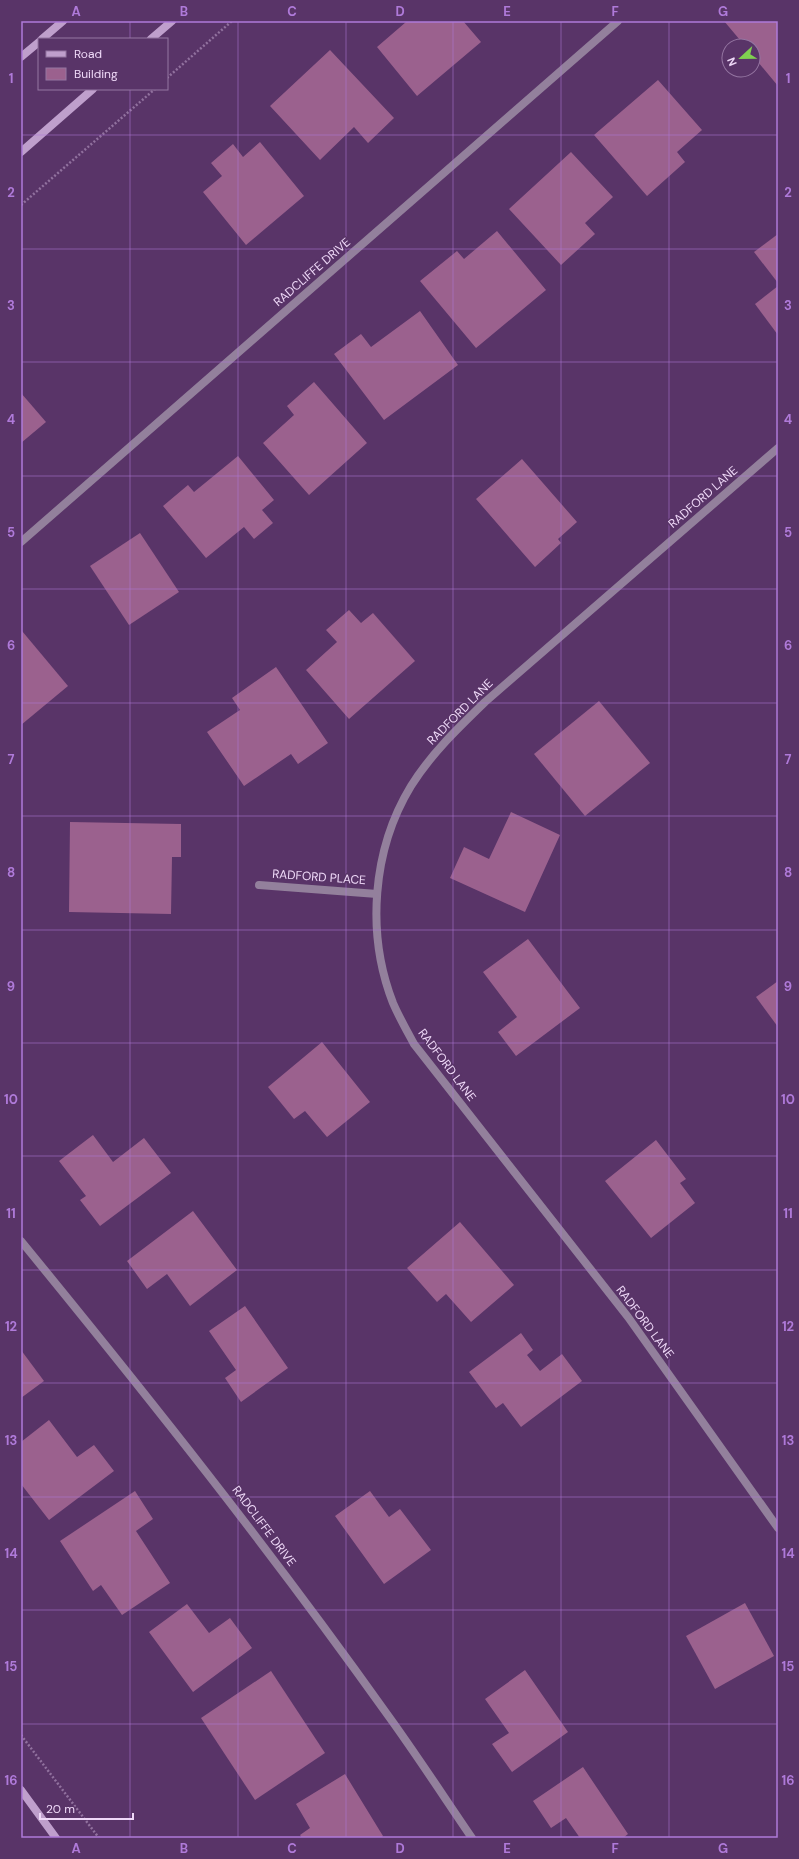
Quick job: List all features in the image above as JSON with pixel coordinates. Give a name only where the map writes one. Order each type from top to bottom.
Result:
[{"type":"main road","points":[[43,38],[63,21]]},
{"type":"main road","points":[[152,38],[172,21]]},
{"type":"main road","points":[[21,57],[38,43]]},
{"type":"main road","points":[[21,152],[92,90]]},
{"type":"main road","points":[[21,1790],[56,1838]]},
{"type":"street","name":"RADCLIFFE DRIVE","points":[[21,542],[618,21]]},
{"type":"street","name":"RADFORD LANE","points":[[778,448],[508,683],[452,735],[422,771],[400,807],[386,845],[380,869],[377,894],[378,937],[382,967],[393,1004],[414,1044],[628,1317],[778,1528]]},
{"type":"street","name":"RADFORD PLACE","points":[[259,885],[377,894]]},
{"type":"street","name":"RADCLIFFE DRIVE","points":[[21,1240],[147,1396],[270,1554],[388,1714],[472,1838]]},
{"type":"path","points":[[168,77],[232,21]]},
{"type":"path","points":[[21,205],[154,90]]},
{"type":"path","points":[[21,1734],[99,1838]]},
{"type":"building","points":[[405,21],[463,21],[481,42],[417,96],[377,47],[406,22]]},
{"type":"building","points":[[724,21],[778,21],[778,86],[761,66],[761,38],[738,38]]},
{"type":"building","points":[[330,50],[394,118],[368,143],[354,127],[320,160],[270,106]]},
{"type":"building","points":[[658,80],[702,130],[677,152],[685,162],[647,196],[594,135]]},
{"type":"building","points":[[260,142],[304,196],[246,245],[203,192],[222,176],[211,163],[233,144],[243,157]]},
{"type":"building","points":[[571,152],[613,197],[585,223],[595,234],[561,265],[509,209]]},
{"type":"building","points":[[497,231],[546,290],[476,348],[420,281],[457,251],[464,259]]},
{"type":"building","points":[[778,234],[778,283],[754,252]]},
{"type":"building","points":[[778,286],[778,335],[755,304]]},
{"type":"building","points":[[420,311],[458,365],[384,420],[334,354],[361,334],[371,347]]},
{"type":"building","points":[[314,382],[367,443],[309,495],[263,443],[294,415],[287,406]]},
{"type":"building","points":[[21,393],[46,422],[21,443]]},
{"type":"building","points":[[238,456],[274,500],[262,510],[273,523],[254,539],[244,527],[206,558],[163,506],[188,485],[194,492]]},
{"type":"building","points":[[522,459],[577,522],[558,539],[561,543],[535,567],[476,499]]},
{"type":"building","points":[[140,533],[179,592],[129,625],[90,566]]},
{"type":"building","points":[[349,610],[361,623],[373,613],[415,661],[349,719],[306,670],[337,642],[326,630]]},
{"type":"building","points":[[22,631],[68,686],[21,725],[21,632]]},
{"type":"building","points":[[276,667],[328,743],[298,764],[291,754],[244,786],[207,732],[240,710],[232,698]]},
{"type":"building","points":[[599,701],[650,763],[585,816],[534,754]]},
{"type":"building","points":[[511,812],[560,835],[525,912],[450,878],[464,847],[489,859]]},
{"type":"building","points":[[70,822],[181,824],[181,857],[172,857],[171,914],[69,912]]},
{"type":"building","points":[[528,939],[580,1008],[516,1056],[498,1032],[517,1017],[483,972]]},
{"type":"building","points":[[778,981],[778,1027],[756,997]]},
{"type":"building","points":[[322,1042],[370,1102],[327,1137],[305,1111],[294,1119],[268,1087]]},
{"type":"building","points":[[93,1135],[113,1162],[144,1138],[171,1173],[100,1226],[80,1200],[86,1196],[59,1161]]},
{"type":"building","points":[[656,1140],[686,1179],[680,1183],[695,1203],[651,1238],[605,1181]]},
{"type":"building","points":[[193,1211],[237,1270],[190,1306],[167,1274],[147,1289],[127,1261]]},
{"type":"building","points":[[460,1222],[514,1285],[471,1322],[446,1294],[437,1302],[407,1268]]},
{"type":"building","points":[[245,1306],[288,1368],[241,1402],[225,1378],[236,1370],[209,1331]]},
{"type":"building","points":[[521,1333],[533,1350],[527,1355],[540,1371],[562,1354],[582,1381],[521,1427],[503,1403],[496,1408],[469,1372]]},
{"type":"building","points":[[21,1350],[44,1381],[21,1398]]},
{"type":"building","points":[[49,1420],[77,1457],[94,1445],[114,1471],[49,1520],[21,1484],[21,1442]]},
{"type":"building","points":[[135,1491],[153,1519],[136,1531],[170,1583],[122,1615],[101,1585],[93,1591],[60,1541]]},
{"type":"building","points":[[370,1491],[389,1517],[400,1509],[431,1550],[384,1584],[335,1516]]},
{"type":"building","points":[[745,1603],[774,1656],[715,1689],[686,1636]]},
{"type":"building","points":[[187,1604],[209,1633],[230,1618],[252,1648],[193,1692],[149,1632]]},
{"type":"building","points":[[525,1670],[568,1732],[512,1772],[492,1744],[509,1733],[485,1699]]},
{"type":"building","points":[[271,1671],[325,1753],[255,1800],[201,1718]]},
{"type":"building","points":[[583,1767],[628,1834],[623,1838],[580,1838],[566,1818],[551,1828],[533,1801]]},
{"type":"building","points":[[345,1774],[383,1836],[381,1838],[302,1838],[300,1835],[310,1828],[296,1804]]}]
